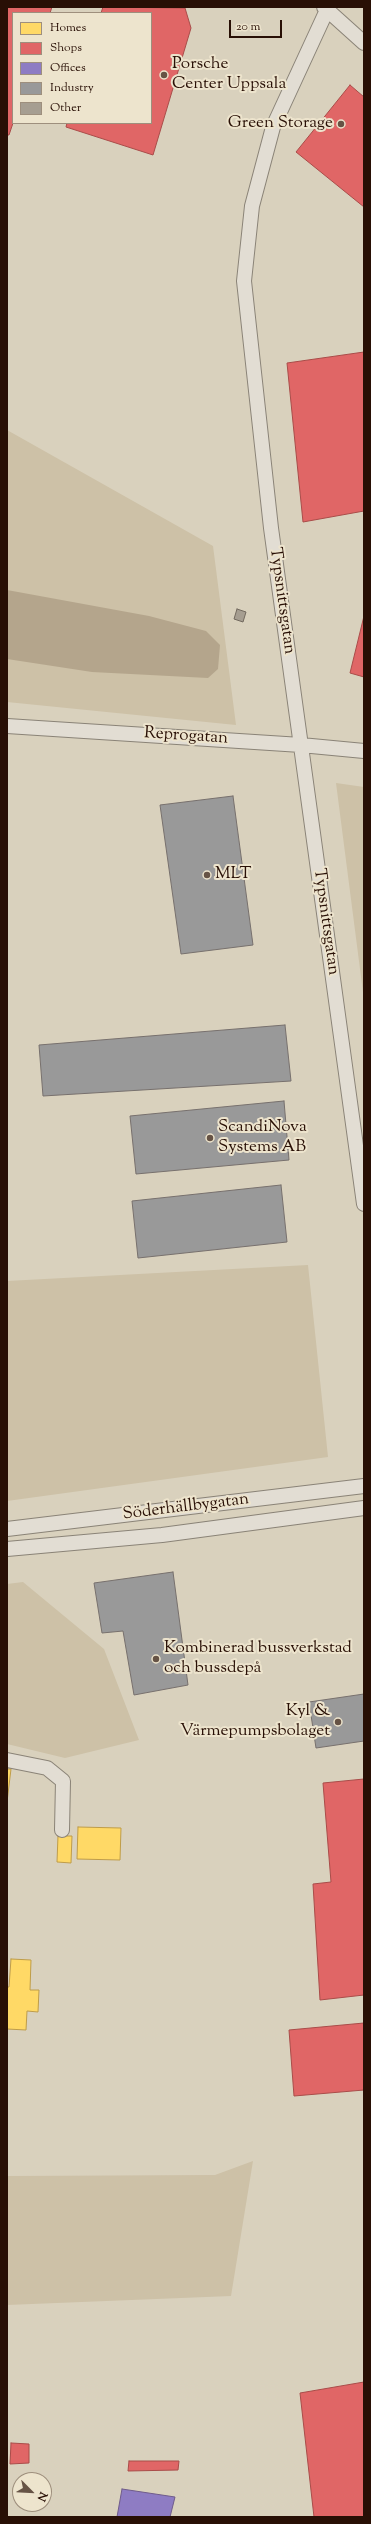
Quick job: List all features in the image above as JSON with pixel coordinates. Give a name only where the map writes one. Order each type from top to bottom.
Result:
[{"type":"street","points":[[326,8],[364,43]]},
{"type":"street","name":"Typsnittsgatan","points":[[326,8],[273,127],[252,206],[244,281],[270,521],[364,1204]]},
{"type":"street","name":"Reprogatan","points":[[7,726],[301,745],[364,751]]},
{"type":"street","name":"Söderhällbygatan","points":[[7,1529],[364,1486]]},
{"type":"street","name":"Söderhällbygatan","points":[[7,1549],[162,1535],[364,1508]]},
{"type":"street","points":[[7,1760],[47,1768],[63,1781],[62,1830]]},
{"type":"shaded area","points":[[7,430],[213,546],[236,725],[7,702]]},
{"type":"shaded area","points":[[7,590],[149,616],[206,631],[220,645],[218,669],[208,678],[92,672],[7,659]]},
{"type":"shaded area","points":[[336,783],[364,787],[364,1000]]},
{"type":"shaded area","points":[[308,1265],[328,1457],[7,1501],[7,1281]]},
{"type":"shaded area","points":[[23,1582],[104,1649],[139,1740],[65,1758],[7,1744],[7,1584]]},
{"type":"shaded area","points":[[253,2161],[231,2296],[7,2305],[7,2176],[215,2175]]},
{"type":"building: Homes","points":[[7,1769],[11,1769],[7,1802]]},
{"type":"building: Homes","points":[[78,1827],[121,1828],[120,1860],[77,1859]]},
{"type":"building: Homes","points":[[58,1836],[72,1836],[71,1863],[57,1862]]},
{"type":"building: Homes","points":[[11,1959],[31,1960],[30,1990],[39,1990],[38,2012],[27,2011],[26,2030],[7,2029],[7,1987],[9,1987]]},
{"type":"building: Shops","points":[[7,7],[52,7],[50,12],[12,12],[13,124],[9,135],[7,135]]},
{"type":"building: Shops","name":"Porsche Center Uppsala","points":[[103,7],[185,8],[191,28],[153,155],[66,127],[67,124],[152,124],[152,12],[101,12]]},
{"type":"building: Shops","name":"Green Storage","points":[[350,85],[364,97],[364,207],[296,152]]},
{"type":"building: Shops","points":[[364,352],[364,511],[303,522],[287,363]]},
{"type":"building: Shops","points":[[364,616],[364,677],[350,673]]},
{"type":"building: Shops","points":[[364,1779],[364,1995],[320,2000],[313,1884],[331,1882],[323,1783]]},
{"type":"building: Shops","points":[[364,2023],[364,2090],[294,2096],[289,2030]]},
{"type":"building: Shops","points":[[364,2382],[364,2517],[314,2517],[300,2393]]},
{"type":"building: Shops","points":[[11,2443],[29,2444],[29,2463],[10,2464]]},
{"type":"building: Shops","points":[[129,2461],[179,2461],[178,2470],[128,2471]]},
{"type":"building: Offices","points":[[122,2489],[175,2497],[170,2517],[117,2517]]},
{"type":"building: Industry","name":"MLT","points":[[233,796],[253,945],[181,954],[160,805]]},
{"type":"building: Industry","points":[[285,1025],[291,1081],[43,1096],[39,1045]]},
{"type":"building: Industry","name":"ScandiNova Systems AB","points":[[284,1101],[289,1160],[136,1174],[130,1116]]},
{"type":"building: Industry","name":"ScandiNova Systems AB","points":[[281,1185],[287,1242],[138,1258],[132,1201]]},
{"type":"building: Industry","name":"Kombinerad bussverkstad och bussdepå","points":[[173,1572],[188,1685],[134,1695],[123,1631],[102,1633],[94,1583]]},
{"type":"building: Industry","name":"Kyl & Värmepumpsbolaget","points":[[364,1694],[364,1741],[316,1748],[309,1702]]},
{"type":"building: Other","points":[[237,609],[246,612],[243,622],[234,619]]},
{"type":"place","name":"Porsche Center Uppsala","points":[[164,75]]},
{"type":"place","name":"Green Storage","points":[[341,124]]},
{"type":"place","name":"MLT","points":[[207,875]]},
{"type":"place","name":"ScandiNova Systems AB","points":[[210,1138]]},
{"type":"place","name":"Kombinerad bussverkstad och bussdepå","points":[[156,1659]]},
{"type":"place","name":"Kyl & Värmepumpsbolaget","points":[[338,1722]]}]
